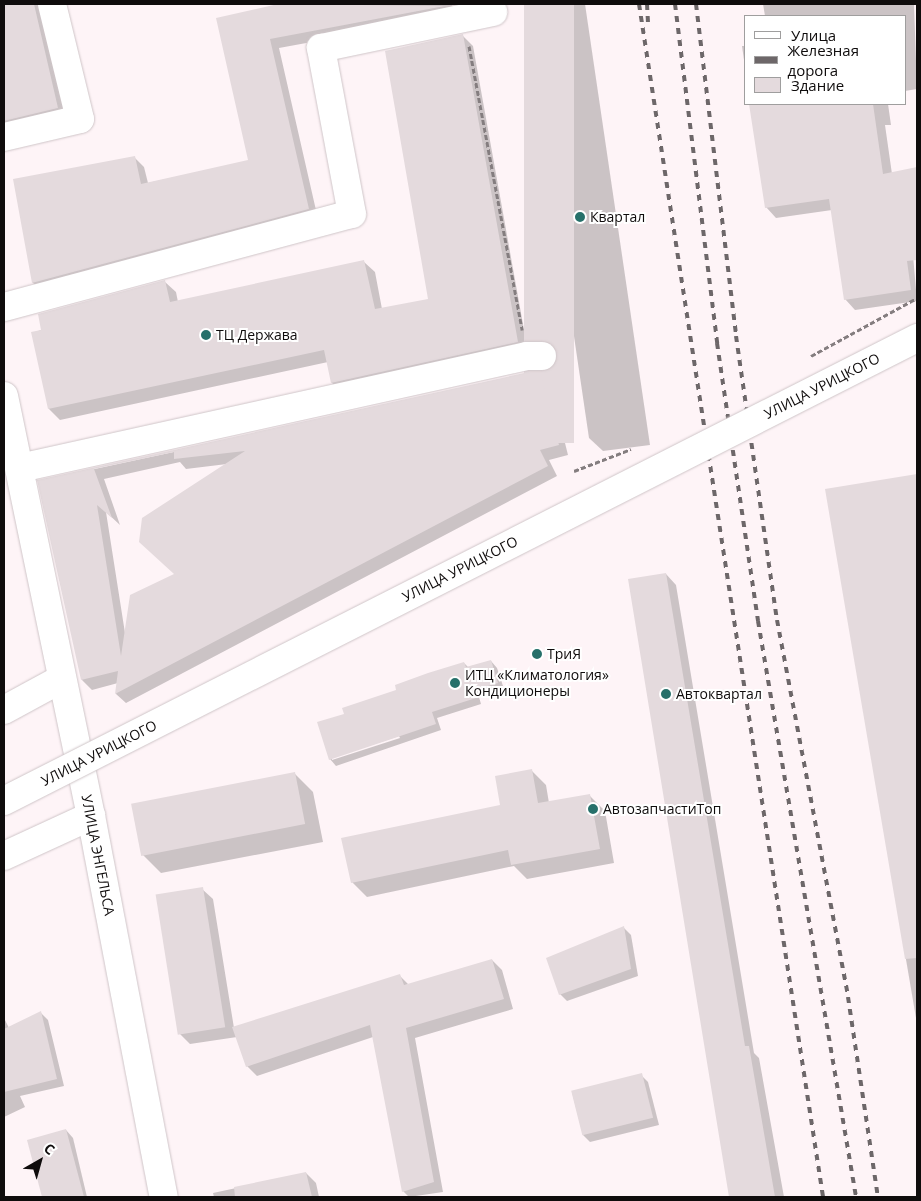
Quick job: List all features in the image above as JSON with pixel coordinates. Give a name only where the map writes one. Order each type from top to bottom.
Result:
[{"type":"main road","points":[[4,136],[80,119],[52,4]]},
{"type":"main road","points":[[4,307],[352,214],[321,48],[493,12]]},
{"type":"main road","name":"УЛИЦА УРИЦКОГО","points":[[4,801],[917,338]]},
{"type":"main road","points":[[20,468],[535,356]]},
{"type":"main road","name":"УЛИЦА ЭНГЕЛЬСА","points":[[4,400],[20,468],[61,679],[91,816],[164,1197]]},
{"type":"main road","points":[[4,710],[61,679]]},
{"type":"main road","points":[[4,856],[91,816]]},
{"type":"path","points":[[463,17],[535,356]]},
{"type":"path","points":[[811,356],[917,298]]},
{"type":"path","points":[[574,471],[634,448]]},
{"type":"building","points":[[4,4],[34,4],[58,108],[4,121]]},
{"type":"building","points":[[278,4],[445,6],[270,39],[309,209],[32,283],[13,179],[135,156],[141,184],[248,160],[216,18]]},
{"type":"building","points":[[524,4],[574,4],[574,443],[524,443]]},
{"type":"building","points":[[463,34],[518,342],[331,383],[324,350],[48,409],[31,332],[41,330],[38,314],[165,280],[170,302],[364,260],[375,309],[428,299],[385,51]]},
{"type":"building","points":[[749,105],[873,105],[883,174],[917,167],[917,260],[907,261],[911,290],[844,300],[829,199],[765,208]]},
{"type":"building","points":[[529,372],[540,372],[559,445],[540,450],[548,466],[115,694],[118,671],[81,680],[37,480]],"holes":[[[245,451],[142,518],[139,542],[174,574],[130,595],[121,656],[97,505],[112,518],[94,469],[174,452],[174,459]]]},
{"type":"building","points":[[917,474],[917,958],[905,959],[825,489]]},
{"type":"building","points":[[666,573],[745,1046],[749,1046],[775,1197],[729,1197],[628,579]]},
{"type":"building","points":[[491,660],[498,683],[474,690],[476,698],[432,712],[436,724],[329,760],[317,722],[344,714],[342,708],[396,690],[395,685],[428,673],[464,662],[466,667]]},
{"type":"building","points":[[532,769],[538,803],[590,794],[600,849],[511,865],[508,850],[351,883],[341,838],[500,805],[495,776]]},
{"type":"building","points":[[295,772],[305,824],[141,856],[131,804]]},
{"type":"building","points":[[203,887],[225,1027],[178,1035],[156,895]]},
{"type":"building","points":[[624,926],[631,969],[559,995],[546,958]]},
{"type":"building","points":[[492,959],[504,999],[406,1028],[434,1182],[402,1192],[370,1025],[246,1067],[232,1027],[400,974],[404,985]]},
{"type":"building","points":[[41,1011],[57,1079],[4,1092],[4,1029]]},
{"type":"building","points":[[642,1073],[653,1118],[582,1135],[571,1091]]},
{"type":"building","points":[[66,1129],[84,1197],[42,1197],[27,1140]]},
{"type":"building","points":[[306,1172],[312,1197],[235,1197],[234,1187]]},
{"type":"railway","points":[[639,4],[823,1197]]},
{"type":"railway","points":[[647,4],[648,24]]},
{"type":"railway","points":[[675,4],[717,343],[758,621],[856,1197]]},
{"type":"railway","points":[[696,4],[736,336],[777,620],[848,997],[878,1197]]},
{"type":"place","name":"Квартал","points":[[580,217]]},
{"type":"place","name":"ТЦ Держава","points":[[206,335]]},
{"type":"place","name":"ТриЯ","points":[[537,654]]},
{"type":"place","name":"ИТЦ «Климатология» Кондиционеры","points":[[455,683]]},
{"type":"place","name":"Автоквартал","points":[[666,694]]},
{"type":"place","name":"АвтозапчастиТоп","points":[[593,809]]}]
